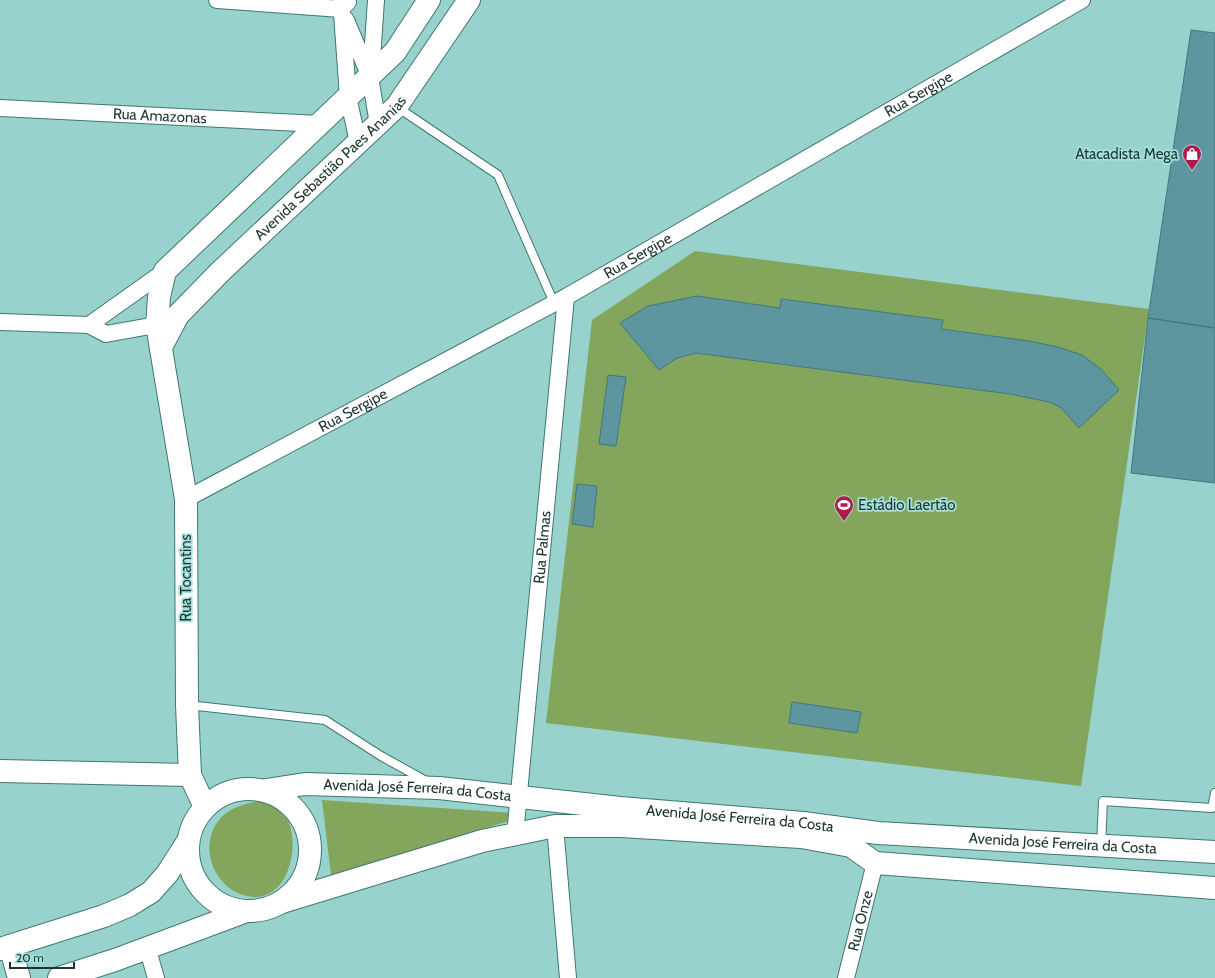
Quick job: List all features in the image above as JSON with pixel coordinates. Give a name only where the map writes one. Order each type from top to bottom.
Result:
[{"type":"main road","points":[[166,323],[159,297],[165,271],[395,52],[429,0]]},
{"type":"main road","name":"Avenida Sebastião Paes Ananias","points":[[166,323],[178,315],[221,271],[397,106],[469,0]]},
{"type":"main road","name":"Rua Tocantins","points":[[166,323],[161,347],[186,499],[187,705],[190,775],[205,807]]},
{"type":"main road","points":[[0,771],[190,775]]},
{"type":"main road","name":"Avenida José Ferreira da Costa","points":[[266,790],[305,784],[439,788],[620,808],[803,823],[878,833],[1215,852]]},
{"type":"main road","points":[[19,978],[5,948],[104,916],[146,896],[167,874],[188,841],[194,823],[205,807],[218,797],[233,790],[250,788],[266,790],[284,799],[299,813],[308,831],[311,851],[307,871],[297,889],[282,902],[264,910],[244,912],[114,960],[59,978]]},
{"type":"main road","name":"Avenida José Ferreira da Costa","points":[[282,902],[482,841],[555,826],[621,826],[801,837],[851,846],[875,863]]},
{"type":"main road","points":[[188,841],[188,861],[195,880],[207,896],[224,907],[244,912]]},
{"type":"main road","points":[[875,863],[1215,888]]},
{"type":"street","points":[[217,0],[344,3]]},
{"type":"street","points":[[370,77],[376,0]]},
{"type":"street","name":"Rua Sergipe","points":[[186,499],[560,300],[1082,0]]},
{"type":"street","points":[[344,3],[370,77],[378,124]]},
{"type":"street","points":[[344,3],[348,97],[358,142]]},
{"type":"street","name":"Rua Amazonas","points":[[0,108],[320,124]]},
{"type":"street","points":[[89,325],[165,271]]},
{"type":"street","name":"Rua Palmas","points":[[515,835],[560,300]]},
{"type":"street","points":[[0,322],[89,325],[106,334],[166,323]]},
{"type":"street","points":[[555,826],[568,978]]},
{"type":"street","name":"Rua Onze","points":[[846,978],[875,863]]},
{"type":"street","points":[[147,947],[156,978]]},
{"type":"lane","points":[[397,106],[498,175],[560,300]]},
{"type":"lane","points":[[187,705],[325,720],[381,756],[439,788]]},
{"type":"lane","points":[[1100,846],[1103,801],[1212,808],[1215,793]]},
{"type":"green space","name":"Estádio Laertão","points":[[695,251],[1149,309],[1081,786],[546,723],[592,320]]},
{"type":"green space","points":[[322,800],[512,813],[509,821],[331,875]]},
{"type":"green space","points":[[254,802],[273,803],[283,812],[290,825],[293,841],[292,857],[287,873],[279,886],[268,894],[253,897],[234,891],[220,879],[211,860],[209,850],[213,830],[218,821],[232,809]]},
{"type":"building","name":"Atacadista Mega","points":[[1191,30],[1215,33],[1215,328],[1148,318]]},
{"type":"building","points":[[697,296],[780,308],[781,299],[943,320],[941,329],[1029,341],[1058,347],[1082,355],[1101,369],[1119,390],[1079,428],[1060,407],[1049,402],[1010,394],[696,353],[677,358],[659,370],[620,323],[648,306]]},
{"type":"building","points":[[1148,318],[1215,328],[1215,483],[1131,473]]},
{"type":"building","points":[[608,375],[626,377],[616,446],[599,444]]},
{"type":"building","points":[[577,484],[597,486],[593,527],[572,524]]},
{"type":"building","points":[[792,702],[861,712],[857,733],[789,723]]},
{"type":"place","name":"Atacadista Mega","points":[[1192,171]]},
{"type":"place","name":"Estádio Laertão","points":[[844,522]]}]
